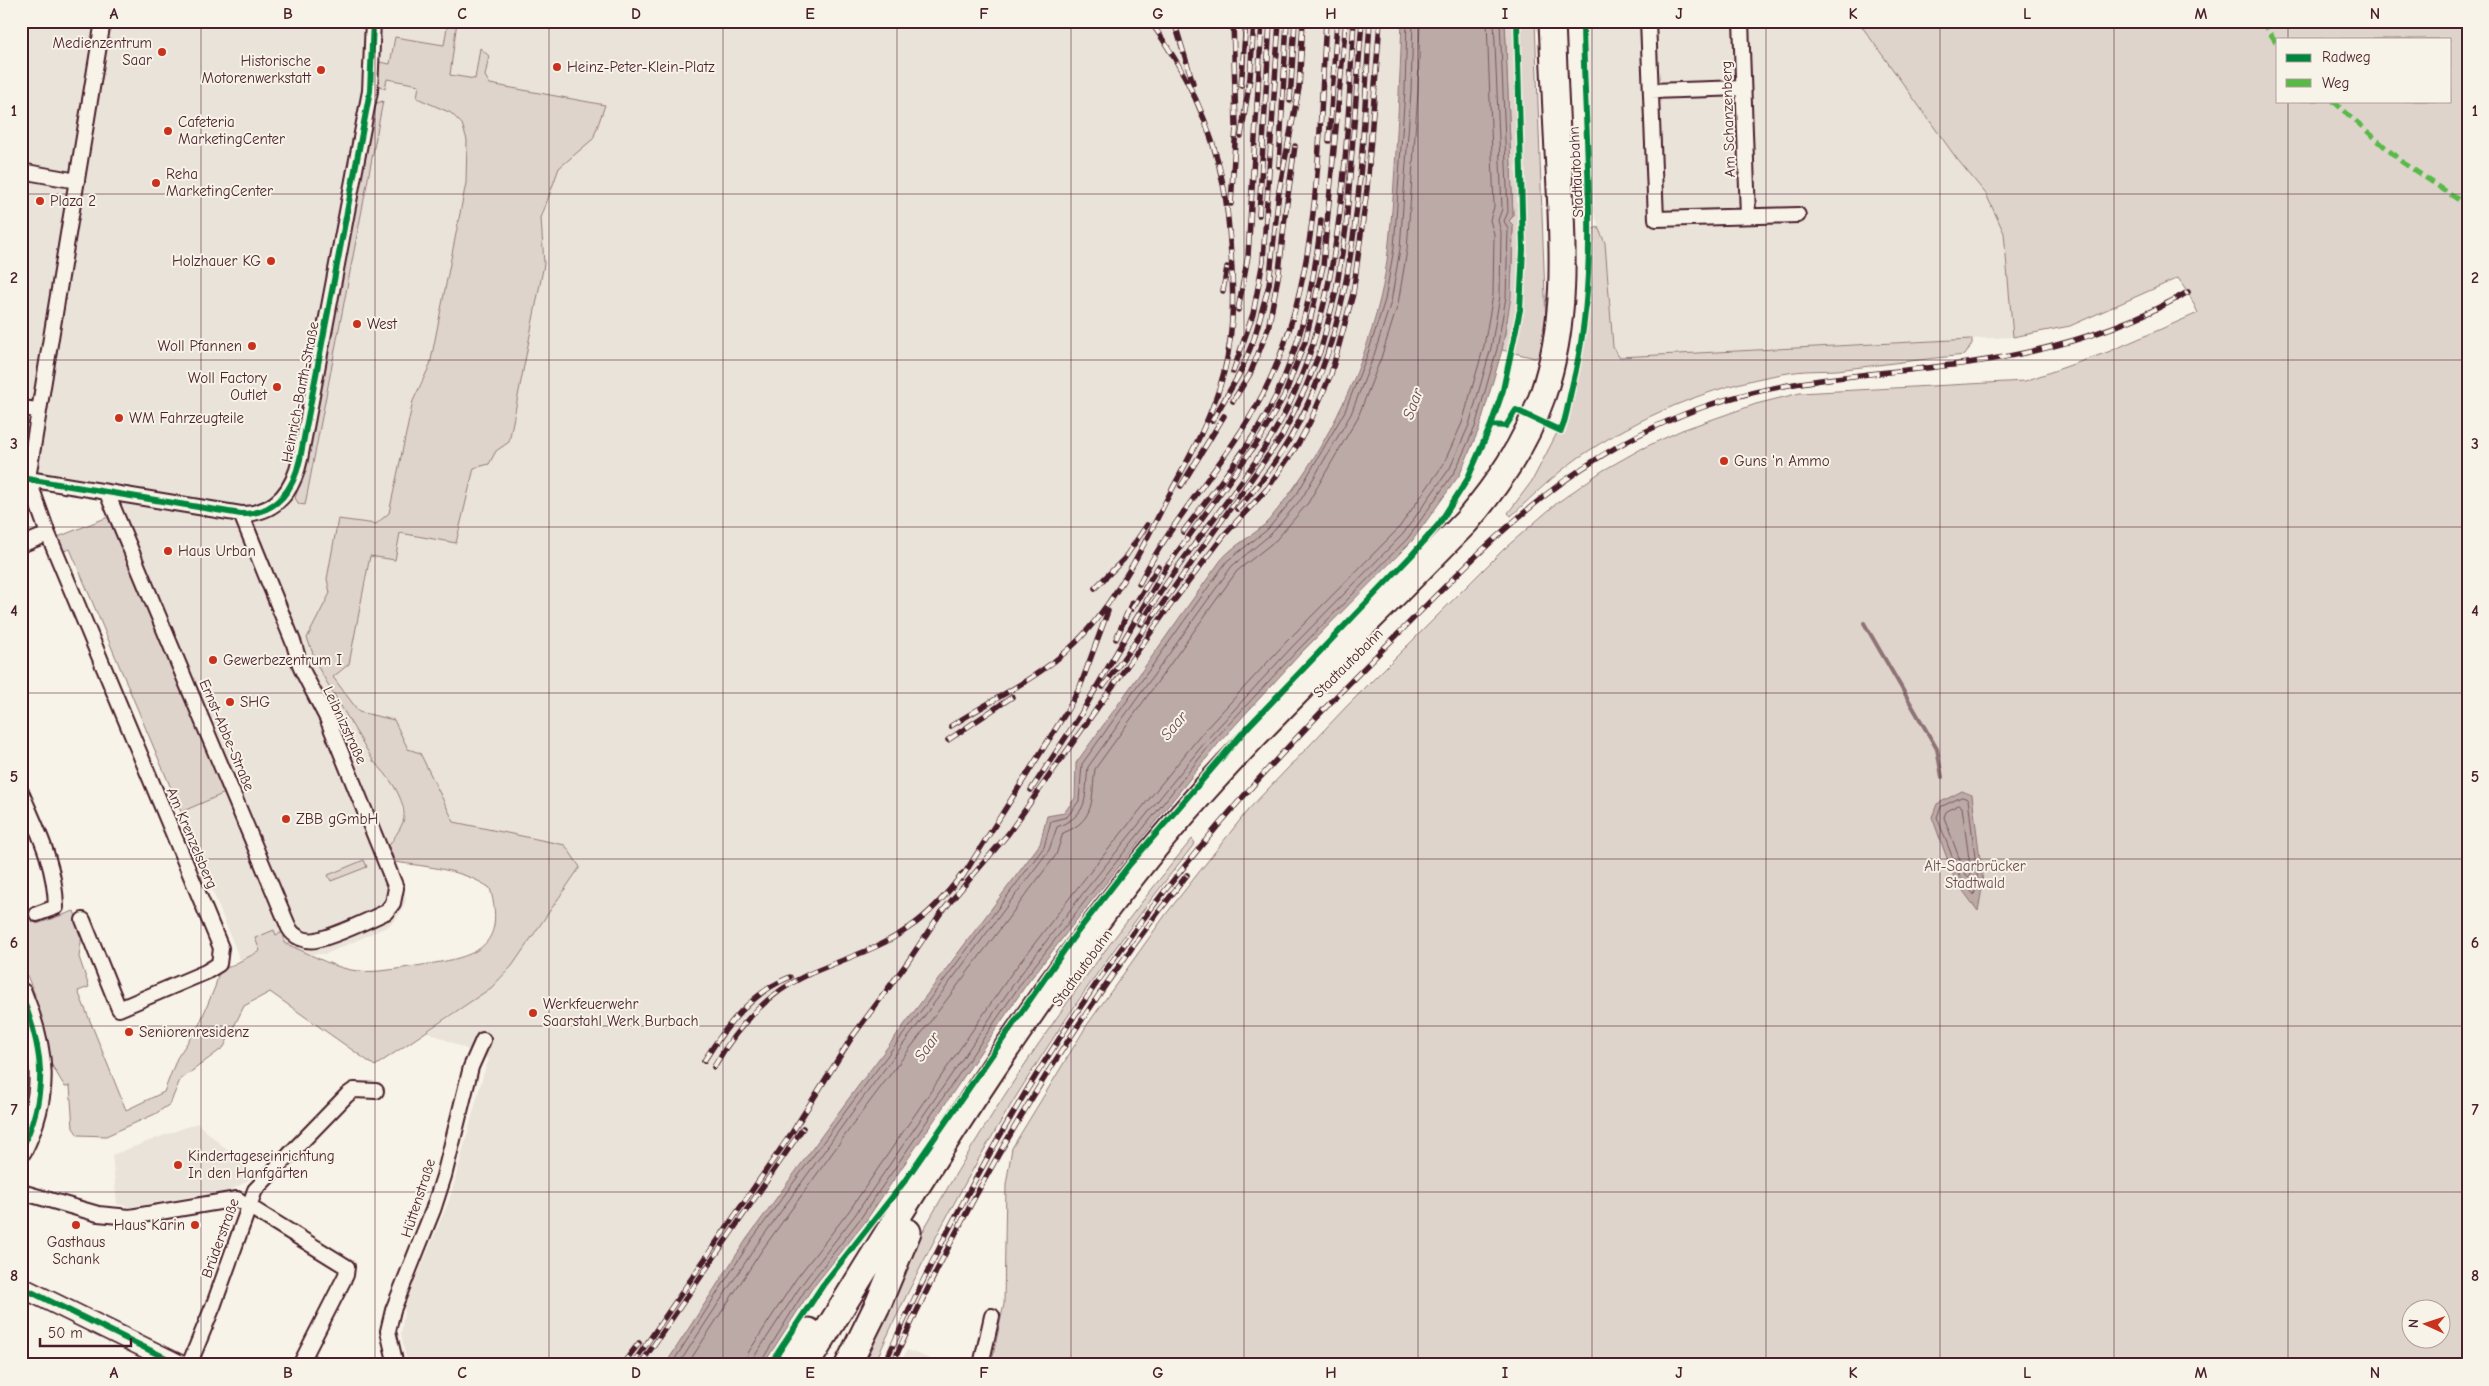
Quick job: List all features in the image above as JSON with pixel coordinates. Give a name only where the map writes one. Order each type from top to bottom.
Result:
[{"type":"highway","name":"Stadtautobahn","points":[[900,1227],[1025,1022],[1136,870],[1194,801],[1254,735],[1466,522],[1495,488],[1518,450],[1542,398],[1558,337],[1563,273],[1552,21]]},
{"type":"highway","name":"Stadtautobahn","points":[[900,1227],[1091,954],[1149,879],[1266,746],[1477,533],[1508,496],[1535,450],[1557,403],[1567,372],[1578,309],[1580,273],[1578,208],[1569,21]]},
{"type":"highway","points":[[786,1365],[859,1260],[900,1227]]},
{"type":"highway","points":[[806,1365],[900,1227]]},
{"type":"highway","points":[[825,1365],[900,1227]]},
{"type":"highway","points":[[848,1365],[879,1302],[900,1227]]},
{"type":"main road","points":[[21,994],[34,1025],[41,1067],[36,1111],[21,1150]]},
{"type":"main road","points":[[21,1287],[180,1365]]},
{"type":"street","points":[[25,478],[104,21]]},
{"type":"street","name":"Heinrich-Barth-Straße","points":[[25,478],[242,514],[253,514],[273,506],[291,488],[297,474],[370,91],[373,21]]},
{"type":"street","points":[[1648,21],[1656,220],[1798,215]]},
{"type":"street","name":"Am Schanzenberg","points":[[1741,21],[1748,216]]},
{"type":"street","points":[[1651,91],[1743,88]]},
{"type":"street","points":[[21,171],[77,181]]},
{"type":"street","points":[[21,408],[38,410]]},
{"type":"street","name":"Am Krenzelsberg","points":[[25,478],[221,948],[219,964],[206,972],[119,1009],[83,920]]},
{"type":"street","name":"Ernst-Abbe-Straße","points":[[107,493],[292,932],[302,939],[315,940],[350,927]]},
{"type":"street","name":"Leibnizstraße","points":[[242,514],[294,644],[301,668],[327,718],[396,888],[393,903],[386,912],[350,927]]},
{"type":"street","points":[[21,545],[48,534]]},
{"type":"street","points":[[21,792],[52,866],[55,887],[56,907],[37,914]]},
{"type":"street","name":"Hüttenstraße","points":[[396,1365],[388,1331],[393,1310],[433,1210],[444,1176],[471,1067],[483,1040]]},
{"type":"street","name":"Brüderstraße","points":[[189,1365],[214,1304],[249,1205],[262,1180],[347,1095],[354,1090],[376,1091]]},
{"type":"street","points":[[25,1193],[114,1217],[130,1217],[237,1199],[249,1205],[347,1267],[346,1275],[300,1365]]},
{"type":"street","points":[[981,1365],[992,1316]]},
{"type":"shaded area","points":[[21,21],[1402,21],[1389,247],[1380,299],[1364,351],[1341,409],[1314,459],[1294,491],[1264,526],[1223,558],[1076,763],[1075,798],[1064,813],[1047,817],[1040,844],[844,1105],[746,1240],[665,1365],[410,1365],[406,1359],[401,1333],[405,1305],[450,1198],[489,1059],[428,1032],[491,988],[512,966],[580,866],[565,845],[454,823],[400,797],[404,821],[389,846],[404,886],[406,901],[397,918],[387,927],[326,954],[310,954],[284,943],[240,960],[181,812],[237,787],[117,494],[21,485]]},
{"type":"shaded area","points":[[1858,21],[1957,159],[1986,194],[2004,233],[2013,337],[1619,357],[1613,348],[1605,244],[1592,207],[1589,92],[1587,91],[1588,53],[1586,53],[1587,34],[1585,22]]},
{"type":"shaded area","name":"Kindertageseinrichtung In den Hanfgärten","points":[[197,1123],[254,1174],[246,1182],[227,1192],[218,1194],[217,1192],[131,1207],[117,1204],[112,1155]]},
{"type":"shaded area","points":[[907,1350],[936,1361],[935,1365],[900,1365]]},
{"type":"green space","points":[[448,21],[457,21],[450,75],[475,79],[480,48],[489,56],[485,76],[490,84],[605,105],[593,139],[559,168],[541,218],[544,264],[509,442],[496,451],[489,464],[474,468],[456,543],[400,533],[395,560],[370,556],[349,664],[333,677],[359,712],[394,720],[408,749],[420,753],[454,822],[565,845],[580,867],[512,966],[491,988],[375,1066],[270,992],[244,1006],[224,1047],[180,1080],[170,1104],[155,1114],[106,1136],[78,1135],[73,1128],[70,1086],[65,1087],[47,1057],[33,1001],[35,995],[21,961],[21,910],[37,924],[74,911],[82,934],[79,957],[89,987],[78,991],[126,1110],[164,1092],[177,1058],[199,1025],[215,987],[219,972],[260,951],[255,938],[274,930],[276,935],[284,932],[284,943],[325,962],[351,970],[375,971],[435,963],[467,955],[479,949],[488,940],[494,927],[494,910],[490,888],[456,873],[432,867],[395,862],[389,846],[403,822],[403,806],[400,798],[385,773],[374,762],[319,669],[307,638],[330,593],[327,579],[338,519],[376,524],[389,513],[413,401],[430,365],[466,183],[467,140],[462,124],[451,113],[417,98],[419,85],[387,79],[385,89],[378,85],[376,80],[379,62],[390,64],[395,37],[444,45]]},
{"type":"green space","points":[[1505,21],[1535,21],[1546,324],[1545,340],[1540,355],[1535,358],[1502,350],[1509,303],[1513,241],[1513,225],[1509,221],[1513,216]]},
{"type":"green space","name":"Alt-Saarbrücker Stadtwald","points":[[1858,21],[2468,21],[2468,1365],[991,1365],[1004,1304],[1006,1185],[1012,1148],[1087,1025],[1166,914],[1248,810],[1347,706],[1504,549],[1557,503],[1602,471],[1641,449],[1682,430],[1756,404],[1800,393],[2025,381],[2108,352],[2198,313],[2188,292],[2178,278],[2070,326],[2013,337],[2004,233],[1986,194],[1957,159]]},
{"type":"green space","points":[[383,101],[305,505],[299,504],[295,498],[304,472],[374,104]]},
{"type":"green space","points":[[1598,227],[1605,243],[1613,347],[1619,357],[1972,339],[1972,344],[1965,355],[1837,370],[1795,372],[1741,383],[1688,400],[1637,423],[1579,457],[1511,516],[1508,513],[1532,481],[1557,433],[1561,434],[1570,413],[1584,343],[1590,280],[1591,230]]},
{"type":"green space","points":[[108,517],[225,793],[181,812],[70,549],[61,552],[52,529],[54,528],[58,537]]},
{"type":"green space","points":[[1192,839],[1195,843],[1102,967],[1018,1094],[942,1226],[907,1294],[874,1365],[859,1365],[892,1293],[928,1222],[1019,1073],[1085,977]]},
{"type":"green space","points":[[364,860],[367,867],[331,881],[328,875]]},
{"type":"water","name":"Saar","points":[[1402,21],[1505,21],[1513,216],[1509,221],[1513,225],[1511,297],[1502,350],[1479,429],[1460,474],[1412,541],[1300,654],[1218,744],[1093,899],[1026,985],[865,1222],[811,1290],[763,1365],[665,1365],[746,1240],[844,1105],[1040,844],[1047,816],[1064,813],[1075,798],[1076,763],[1221,560],[1269,520],[1288,496],[1306,470],[1337,416],[1362,358],[1383,287],[1393,198]]},
{"type":"water","points":[[1962,791],[1972,795],[1983,883],[1978,911],[1955,880],[1932,817],[1937,804]]},
{"type":"waterway","points":[[1864,623],[1937,749],[1942,777]]},
{"type":"railway","points":[[951,726],[1039,672],[1071,648],[1097,619],[1130,569],[1189,458],[1215,401],[1225,370],[1232,320],[1233,287],[1228,219],[1223,184],[1212,141],[1196,99],[1175,59],[1150,21]]},
{"type":"railway","points":[[1174,21],[1193,83]]},
{"type":"railway","points":[[1231,204],[1236,127],[1233,21]]},
{"type":"railway","points":[[1241,86],[1246,21]]},
{"type":"railway","points":[[1241,136],[1250,78],[1254,21]]},
{"type":"railway","points":[[1238,310],[1248,256],[1262,21]]},
{"type":"railway","points":[[1259,215],[1270,21]]},
{"type":"railway","points":[[1233,372],[1253,314],[1263,261],[1279,21]]},
{"type":"railway","points":[[1279,166],[1287,21]]},
{"type":"railway","points":[[1290,101],[1295,21]]},
{"type":"railway","points":[[1212,421],[1240,373],[1254,339],[1269,285],[1279,191],[1299,88],[1303,21]]},
{"type":"railway","points":[[1139,584],[1168,535],[1249,419],[1263,394],[1282,351],[1296,305],[1306,259],[1313,212],[1318,164],[1326,21]]},
{"type":"railway","points":[[1329,141],[1337,21]]},
{"type":"railway","points":[[1031,790],[1081,714],[1165,569],[1261,437],[1285,394],[1305,342],[1323,266],[1346,21]]},
{"type":"railway","points":[[1141,624],[1174,572],[1247,474],[1280,422],[1301,376],[1318,328],[1330,278],[1338,227],[1344,175],[1354,21]]},
{"type":"railway","points":[[1103,687],[1282,436],[1305,389],[1321,349],[1336,291],[1346,228],[1362,21]]},
{"type":"railway","points":[[1237,509],[1278,458],[1309,402],[1331,342],[1346,280],[1356,215],[1370,21]]},
{"type":"railway","points":[[632,1365],[793,1131],[852,1037],[907,963],[940,914],[1008,834],[1166,611],[1225,534],[1268,488],[1298,444],[1331,374],[1353,294],[1367,189],[1380,21]]},
{"type":"railway","points":[[1233,401],[1250,374],[1268,329],[1279,272],[1295,146]]},
{"type":"railway","points":[[1183,532],[1250,441],[1272,404],[1293,354],[1301,327],[1314,273],[1321,220]]},
{"type":"railway","points":[[1223,291],[1227,267]]},
{"type":"railway","points":[[884,1365],[950,1227],[1024,1094],[1065,1030],[1153,905],[1224,818],[1321,712],[1466,565],[1536,503],[1573,474],[1613,449],[1656,426],[1703,407],[1735,397],[1801,383],[1968,363],[2025,353],[2109,329],[2162,306],[2188,292]]},
{"type":"railway","points":[[1181,486],[1224,416]]},
{"type":"railway","points":[[1095,588],[1124,559],[1147,525]]},
{"type":"railway","points":[[1132,609],[1158,567]]},
{"type":"railway","points":[[1116,639],[1132,602]]},
{"type":"railway","points":[[961,879],[1080,687],[1108,611]]},
{"type":"railway","points":[[948,740],[1012,697]]},
{"type":"railway","points":[[714,1067],[742,1026],[765,1002],[807,975],[873,948],[898,935],[932,909],[963,873]]},
{"type":"railway","points":[[892,1365],[954,1236],[1024,1111],[1102,991],[1143,932],[1187,875]]},
{"type":"railway","points":[[704,1061],[721,1035],[751,1001],[790,977]]},
{"type":"railway","points":[[640,1365],[803,1128]]},
{"type":"railway","points":[[622,1365],[639,1343]]},
{"type":"marked path","points":[[2262,21],[2276,42]]},
{"type":"marked path","points":[[2334,102],[2402,162],[2468,206]]},
{"type":"cycle path","points":[[21,478],[241,514],[264,510],[281,498],[293,481],[300,459],[370,91],[373,21]]},
{"type":"cycle path","points":[[770,1365],[823,1285],[904,1182],[1072,939],[1130,864],[1247,728],[1411,556],[1439,524],[1467,480],[1491,425],[1503,390],[1520,310],[1523,249],[1517,21]]},
{"type":"cycle path","points":[[1491,425],[1506,426],[1516,410],[1561,431],[1566,415],[1581,342],[1587,297],[1589,251],[1583,21]]},
{"type":"cycle path","points":[[21,994],[35,1035],[40,1072],[36,1110],[21,1150]]},
{"type":"cycle path","points":[[21,1287],[180,1365]]},
{"type":"place","name":"Medienzentrum Saar","points":[[162,52]]},
{"type":"place","name":"Heinz-Peter-Klein-Platz","points":[[557,67]]},
{"type":"place","name":"Historische Motorenwerkstatt","points":[[321,70]]},
{"type":"place","name":"Cafeteria MarketingCenter","points":[[168,131]]},
{"type":"place","name":"Reha MarketingCenter","points":[[156,183]]},
{"type":"place","name":"Plaza 2","points":[[40,201]]},
{"type":"place","name":"Holzhauer KG","points":[[271,261]]},
{"type":"place","name":"West","points":[[357,324]]},
{"type":"place","name":"Woll Pfannen","points":[[252,346]]},
{"type":"place","name":"Woll Factory Outlet","points":[[277,387]]},
{"type":"place","name":"WM Fahrzeugteile","points":[[119,418]]},
{"type":"place","name":"Guns 'n Ammo","points":[[1724,461]]},
{"type":"place","name":"Haus Urban","points":[[168,551]]},
{"type":"place","name":"Gewerbezentrum I","points":[[213,660]]},
{"type":"place","name":"SHG","points":[[230,702]]},
{"type":"place","name":"ZBB gGmbH","points":[[286,819]]},
{"type":"place","name":"Werkfeuerwehr Saarstahl Werk Burbach","points":[[533,1013]]},
{"type":"place","name":"Seniorenresidenz","points":[[129,1032]]},
{"type":"place","name":"Kindertageseinrichtung In den Hanfgärten","points":[[178,1165]]},
{"type":"place","name":"Gasthaus Schank","points":[[76,1225]]},
{"type":"place","name":"Haus Karin","points":[[195,1225]]}]
